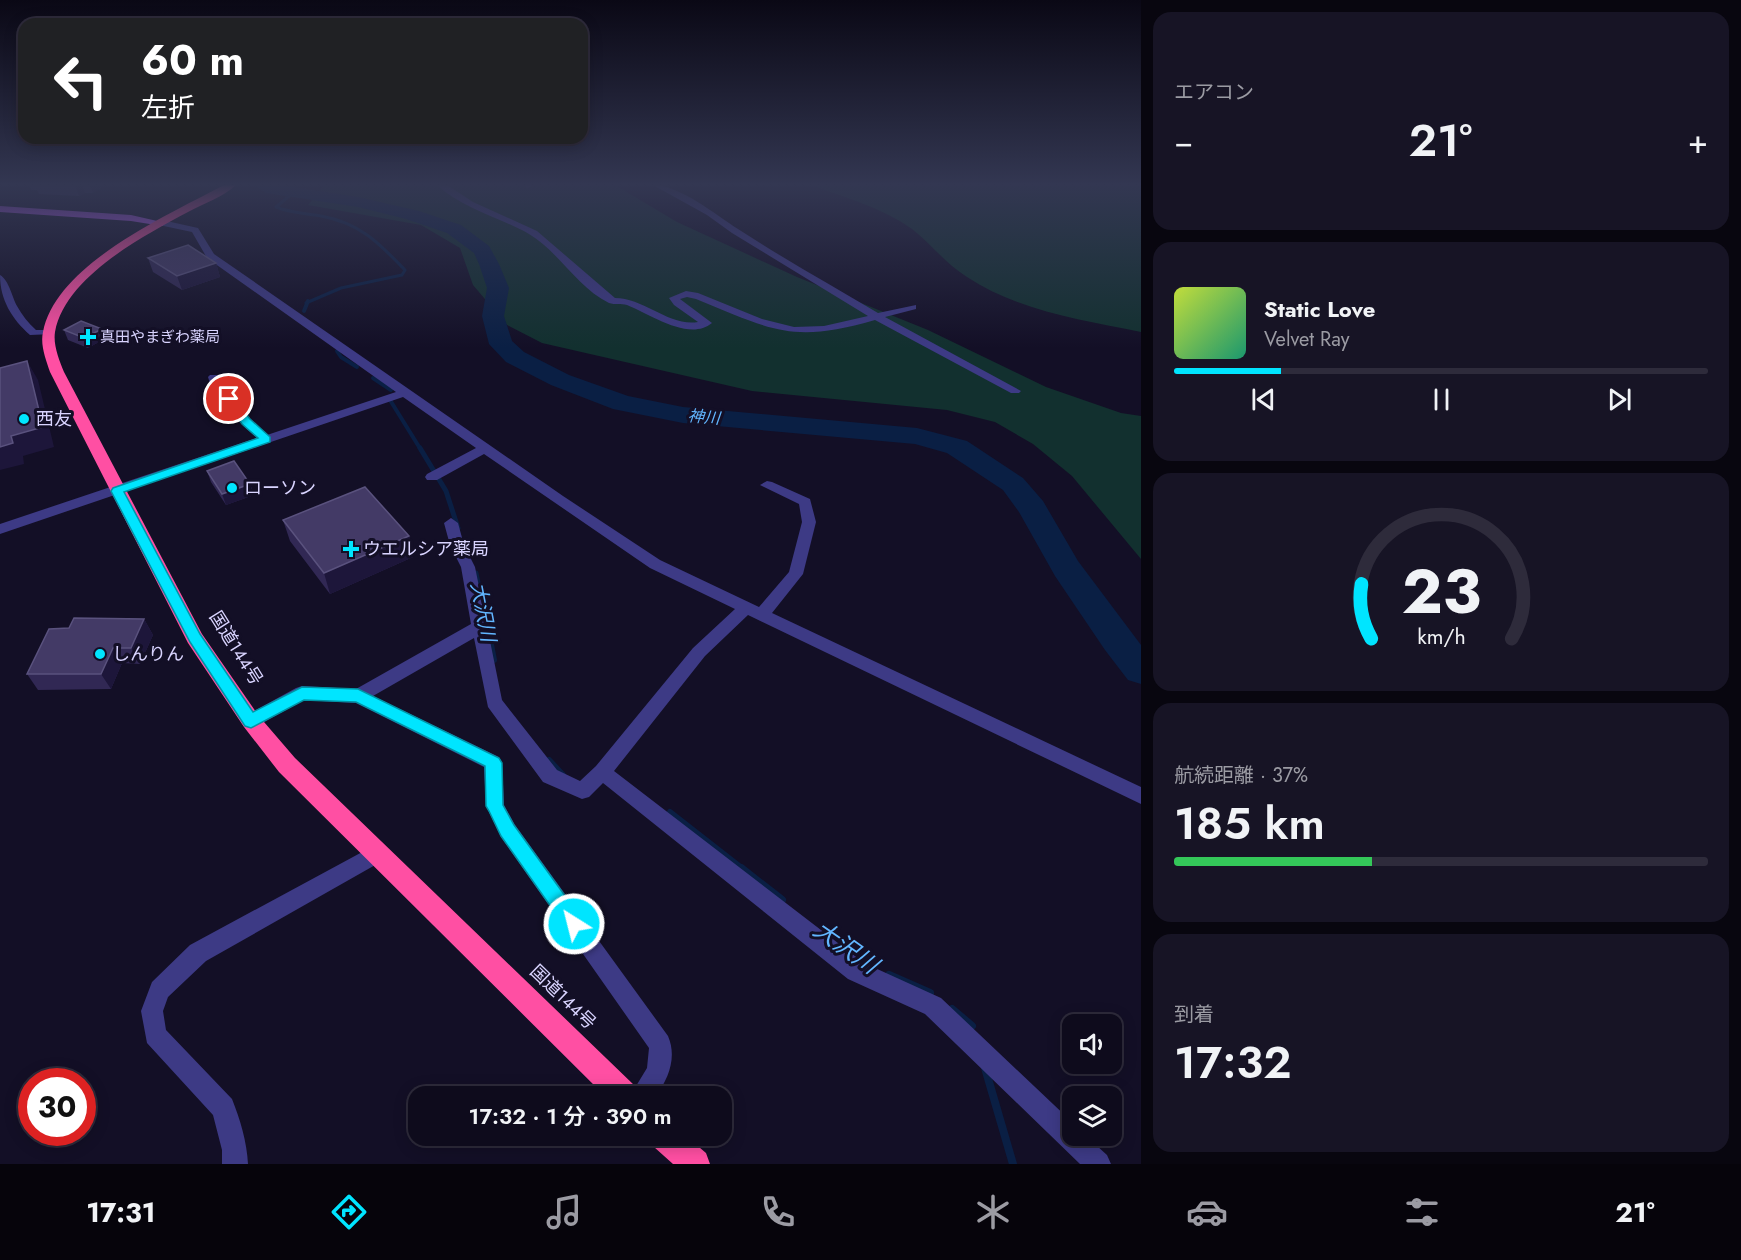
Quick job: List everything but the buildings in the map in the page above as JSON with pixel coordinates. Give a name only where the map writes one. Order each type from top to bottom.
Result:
[{"type":"highway","name":"国道144号","points":[[135,239],[111,254],[77,282],[58,306],[49,332],[50,351],[57,372],[117,491],[195,638],[251,721],[287,765],[616,1086]]},
{"type":"highway","points":[[676,1146],[695,1164]]},
{"type":"street","points":[[200,239],[210,256],[655,564],[1141,796]]},
{"type":"street","points":[[541,239],[595,288],[614,301],[625,301],[680,324],[691,326],[707,323],[674,298],[686,294],[698,296],[775,326],[795,330],[837,326],[912,307]]},
{"type":"street","points":[[749,239],[874,316],[969,369],[1015,391]]},
{"type":"street","points":[[1,282],[16,315],[25,326],[34,333],[49,332]]},
{"type":"street","points":[[214,377],[216,385],[246,422],[266,440]]},
{"type":"street","points":[[0,513],[7,527],[406,392]]},
{"type":"street","points":[[436,475],[485,448]]},
{"type":"street","points":[[451,524],[457,545],[468,567],[494,702],[550,776],[582,791],[602,772],[699,652],[753,612],[796,574],[809,522],[805,502],[767,485]]},
{"type":"street","points":[[358,696],[479,627]]},
{"type":"street","points":[[251,721],[302,693],[358,696],[493,763],[495,806],[508,831],[660,1044],[662,1061],[656,1078],[650,1086]]},
{"type":"street","points":[[602,772],[856,971],[933,1006],[1098,1164]]},
{"type":"street","points":[[235,1164],[235,1150],[223,1108],[155,1035],[152,1011],[160,990],[198,953],[376,853]]},
{"type":"green space","points":[[445,239],[715,239],[797,277],[928,330],[1046,387],[1121,413],[1141,416],[1141,559],[1072,476],[1033,444],[995,422],[947,410],[752,391],[542,343],[507,325],[473,285],[460,248]]},
{"type":"green space","points":[[923,239],[1141,239],[1141,332],[1051,313],[1029,306],[987,289],[959,272]]},
{"type":"waterway","name":"大沢川","points":[[307,302],[341,288],[402,275],[405,270],[372,239]]},
{"type":"waterway","name":"神川","points":[[468,239],[482,250],[498,288],[493,316],[501,344],[515,357],[560,380],[622,403],[683,415],[917,436],[957,447],[1013,484],[1032,508],[1066,568],[1117,641],[1141,670]]},
{"type":"waterway","name":"大沢川","points":[[304,311],[307,302]]},
{"type":"waterway","name":"大沢川","points":[[337,351],[341,357],[357,367]]},
{"type":"waterway","name":"大沢川","points":[[373,378],[391,390]]},
{"type":"waterway","name":"大沢川","points":[[390,400],[421,450]]},
{"type":"waterway","name":"大沢川","points":[[420,448],[446,491],[458,528]]},
{"type":"waterway","name":"大沢川","points":[[476,573],[489,635]]},
{"type":"waterway","name":"大沢川","points":[[489,634],[494,660]]},
{"type":"waterway","name":"大沢川","points":[[549,760],[563,775]]},
{"type":"waterway","name":"大沢川","points":[[670,812],[743,869]]},
{"type":"waterway","name":"大沢川","points":[[741,868],[782,900]]},
{"type":"waterway","name":"大沢川","points":[[889,975],[930,993]]},
{"type":"waterway","name":"大沢川","points":[[952,1009],[972,1026]]},
{"type":"waterway","name":"大沢川","points":[[985,1068],[1013,1164]]},
{"type":"place","name":"真田やまぎわ薬局","points":[[88,337]]},
{"type":"place","name":"西友","points":[[24,419]]},
{"type":"place","name":"ローソン","points":[[232,488]]},
{"type":"place","name":"ウエルシア薬局","points":[[351,549]]},
{"type":"place","name":"しんりん","points":[[100,654]]},
{"type":"route","points":[[229,399],[246,422],[266,440],[117,491],[195,638],[221,679],[251,721],[302,693],[358,696],[493,763],[495,806],[508,831],[574,924]]}]
